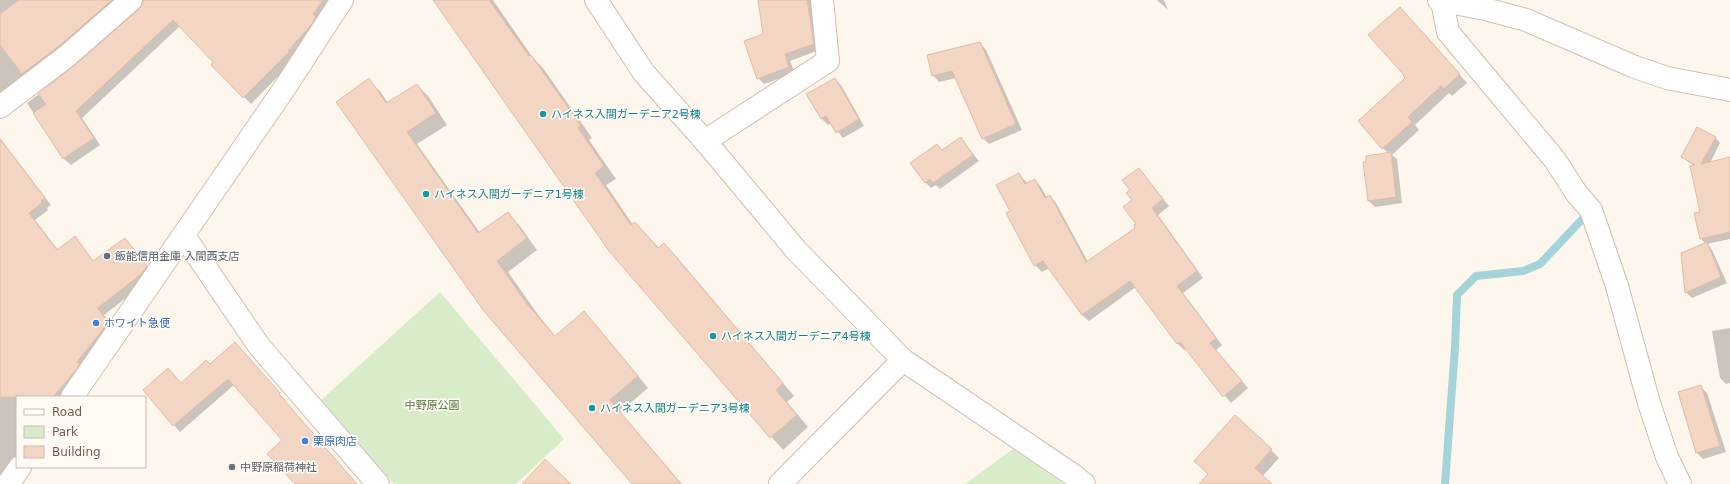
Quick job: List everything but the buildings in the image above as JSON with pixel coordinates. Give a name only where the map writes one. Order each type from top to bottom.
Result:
[{"type":"street","points":[[0,107],[68,56],[131,0]]},
{"type":"street","points":[[73,396],[184,236],[342,0]]},
{"type":"street","points":[[596,0],[644,73],[705,141],[796,250],[903,360],[1074,475],[1084,484]]},
{"type":"street","points":[[705,141],[828,61],[822,0]]},
{"type":"street","points":[[1680,484],[1667,457],[1651,410],[1617,286],[1591,210],[1577,194],[1555,160],[1448,32],[1440,0],[1485,8],[1526,20],[1635,67],[1667,78],[1730,90]]},
{"type":"street","points":[[184,236],[259,346],[378,484]]},
{"type":"street","points":[[780,484],[903,360]]},
{"type":"street","points":[[8,484],[19,468]]},
{"type":"green space","name":"中野原公園","points":[[440,292],[564,439],[516,484],[394,484],[319,402]]},
{"type":"green space","points":[[1013,449],[1064,484],[965,484]]},
{"type":"waterway","points":[[1445,484],[1455,347],[1457,295],[1476,276],[1523,271],[1540,264],[1589,212]]},
{"type":"place","name":"ハイネス入間ガーデニア2号棟","points":[[543,114]]},
{"type":"place","name":"ハイネス入間ガーデニア1号棟","points":[[426,194]]},
{"type":"place","name":"飯能信用金庫 入間西支店","points":[[107,256]]},
{"type":"place","name":"ホワイト急便","points":[[96,323]]},
{"type":"place","name":"ハイネス入間ガーデニア4号棟","points":[[713,336]]},
{"type":"place","name":"ハイネス入間ガーデニア3号棟","points":[[592,408]]},
{"type":"place","name":"栗原肉店","points":[[305,441]]},
{"type":"place","name":"中野原稲荷神社","points":[[232,467]]}]
